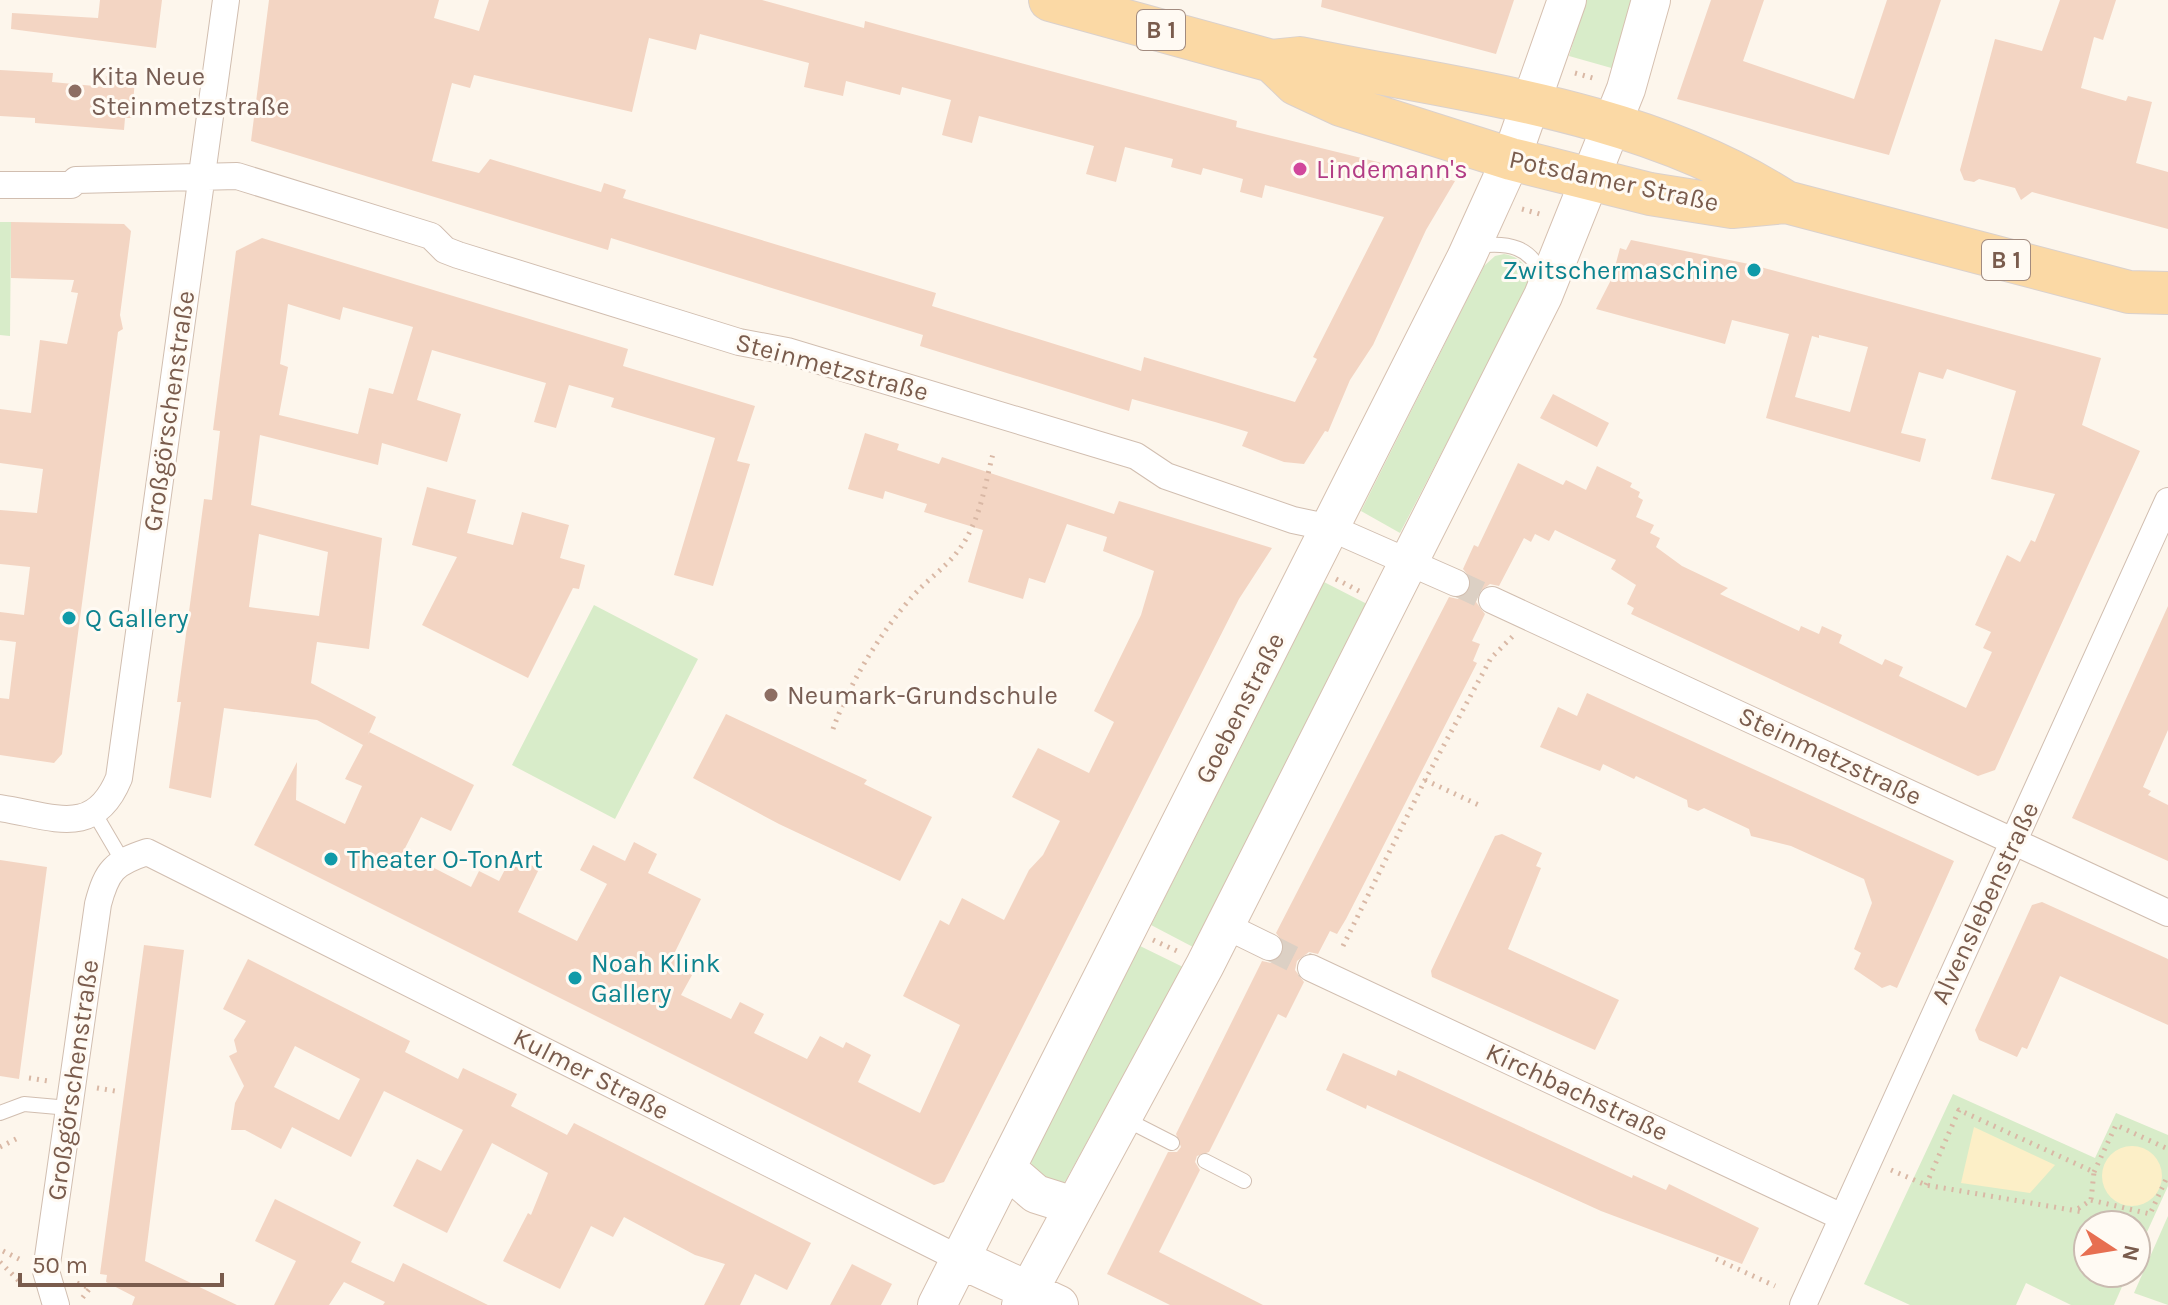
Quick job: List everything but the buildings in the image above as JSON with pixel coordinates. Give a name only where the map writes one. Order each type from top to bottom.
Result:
[{"type":"main road","name":"Potsdamer Straße","points":[[1050,0],[1272,61],[1300,58],[1532,105],[1612,126],[1740,173],[1786,202],[2148,293],[2168,322]]},
{"type":"main road","name":"Goebenstraße","points":[[937,1305],[1471,247],[1532,105],[1567,0]]},
{"type":"main road","points":[[1036,1301],[1074,1206],[1224,925],[1546,290],[1612,126],[1651,0]]},
{"type":"main road","name":"Potsdamer Straße","points":[[1272,61],[1296,84],[1341,105],[1511,159],[1592,180],[1732,207],[1786,202]]},
{"type":"main road","points":[[1006,1168],[1036,1194],[1074,1206]]},
{"type":"main road","name":"Kulmer Straße","points":[[960,1259],[1036,1301]]},
{"type":"street","name":"Großgörschenstraße","points":[[95,814],[112,796],[119,778],[226,0]]},
{"type":"street","name":"Steinmetzstraße","points":[[0,185],[71,185],[76,180],[237,176],[431,236],[445,250],[458,255],[739,342],[787,351],[1136,456],[1166,476],[1293,520],[1331,528],[1456,583]]},
{"type":"street","name":"Alvenslebenstraße","points":[[1803,1305],[2168,501]]},
{"type":"street","name":"Steinmetzstraße","points":[[1492,600],[2168,913]]},
{"type":"street","points":[[0,808],[82,819],[95,814]]},
{"type":"street","name":"Kulmer Straße","points":[[122,860],[147,852],[157,855],[960,1259]]},
{"type":"street","name":"Großgörschenstraße","points":[[56,1305],[46,1271],[98,904],[112,869],[122,860]]},
{"type":"street","points":[[1224,925],[1269,947]]},
{"type":"street","name":"Kirchbachstraße","points":[[1311,968],[1842,1217]]},
{"type":"lane","points":[[1471,247],[1505,244],[1524,251],[1538,264],[1546,290]]},
{"type":"lane","points":[[95,814],[122,860]]},
{"type":"lane","points":[[0,1113],[24,1104],[69,1108]]},
{"type":"lane","points":[[1123,1118],[1172,1143]]},
{"type":"lane","points":[[1205,1161],[1244,1181]]},
{"type":"path","points":[[1564,70],[1609,83]]},
{"type":"path","points":[[1513,207],[1557,219]]},
{"type":"path","points":[[833,729],[843,703],[886,633],[913,596],[947,567],[972,527],[994,450]]},
{"type":"path","points":[[1328,575],[1370,597]]},
{"type":"path","points":[[1343,946],[1425,780],[1491,658],[1530,618]]},
{"type":"path","points":[[1425,780],[1483,807]]},
{"type":"path","points":[[1145,936],[1188,957]]},
{"type":"path","points":[[1926,1185],[1959,1110],[2094,1172]]},
{"type":"path","points":[[2091,1200],[2094,1172],[2116,1125],[2168,1149]]},
{"type":"path","points":[[0,1147],[20,1137]]},
{"type":"path","points":[[1869,1160],[1926,1185],[2072,1209]]},
{"type":"path","points":[[2078,1209],[2091,1200],[2150,1214],[2168,1175]]},
{"type":"path","points":[[1716,1259],[1775,1286]]},
{"type":"green space","points":[[1586,0],[1631,0],[1615,69],[1569,56]]},
{"type":"green space","points":[[0,222],[11,222],[10,336],[0,335]]},
{"type":"green space","points":[[1504,254],[1524,265],[1528,276],[1527,288],[1400,533],[1361,511],[1484,266],[1495,256]]},
{"type":"green space","points":[[1324,582],[1367,604],[1193,947],[1151,925]]},
{"type":"green space","points":[[594,605],[698,659],[615,819],[512,765]]},
{"type":"green space","points":[[1140,946],[1183,967],[1066,1180],[1063,1184],[1033,1179],[1031,1160]]},
{"type":"green space","points":[[1953,1094],[2095,1158],[2116,1113],[2168,1135],[2168,1186],[2152,1221],[2152,1209],[2072,1209],[2072,1289],[2121,1289],[2114,1305],[2071,1305],[2026,1283],[2016,1305],[1910,1305],[1864,1284]]},
{"type":"green space","points":[[2168,1216],[2168,1305],[2134,1293],[2136,1289],[2152,1289],[2152,1252]]},
{"type":"sand","points":[[1974,1127],[2055,1165],[2030,1193],[1961,1183]]},
{"type":"sand","points":[[2132,1146],[2153,1155],[2162,1176],[2153,1197],[2132,1206],[2111,1197],[2102,1176],[2111,1155]]},
{"type":"tunnel","points":[[1456,583],[1492,600]]},
{"type":"tunnel","points":[[1269,947],[1311,968]]},
{"type":"place","name":"Kita Neue Steinmetzstraße","points":[[75,91]]},
{"type":"place","name":"Lindemann's","points":[[1300,169]]},
{"type":"place","name":"Zwitschermaschine","points":[[1754,270]]},
{"type":"place","name":"Q Gallery","points":[[69,618]]},
{"type":"place","name":"Neumark-Grundschule","points":[[771,695]]},
{"type":"place","name":"Theater O-TonArt","points":[[331,859]]},
{"type":"place","name":"Noah Klink Gallery","points":[[575,978]]}]
